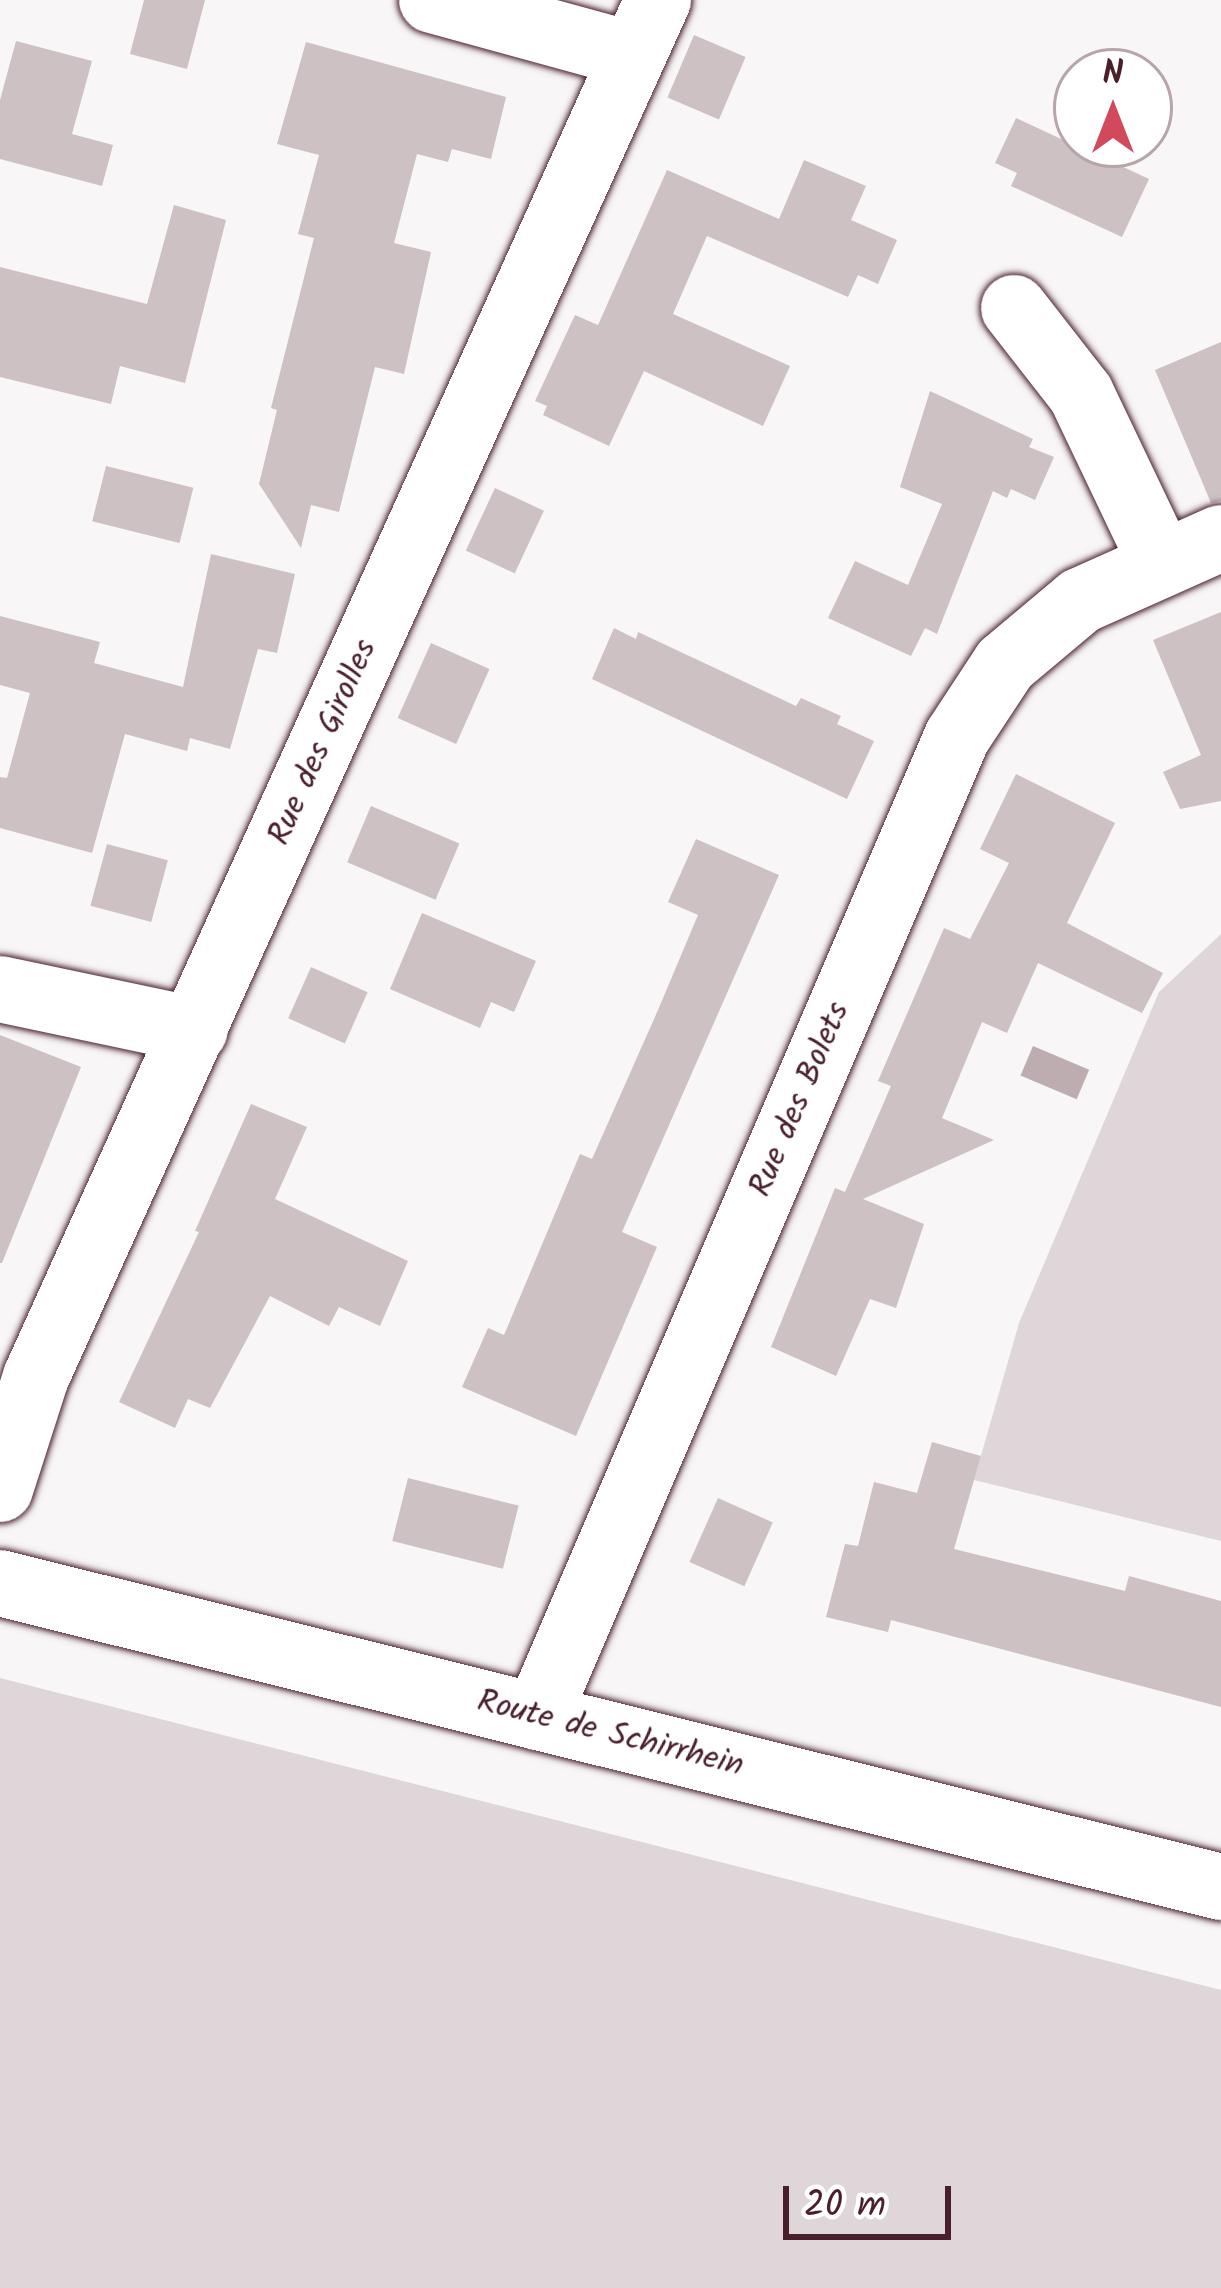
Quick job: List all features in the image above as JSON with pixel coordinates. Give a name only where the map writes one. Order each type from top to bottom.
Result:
[{"type":"street","points":[[432,0],[645,27]]},
{"type":"street","name":"Rue des Girolles","points":[[0,1489],[36,1377],[645,27]]},
{"type":"street","points":[[1014,308],[1081,394],[1162,565]]},
{"type":"street","name":"Rue des Bolets","points":[[537,1717],[957,737],[1005,664],[1080,601],[1221,538]]},
{"type":"street","points":[[0,989],[195,1030]]},
{"type":"street","name":"Route de Schirrhein","points":[[0,1582],[1221,1887]]},
{"type":"shaded area","points":[[1221,934],[1221,1541],[974,1480],[1019,1323],[1159,992]]},
{"type":"shaded area","points":[[1033,1046],[1089,1070],[1077,1099],[1020,1075]]},
{"type":"shaded area","points":[[0,1678],[1221,1990],[1221,2288],[0,2288]]},
{"type":"building","points":[[144,0],[205,0],[187,69],[130,54]]},
{"type":"building","points":[[694,35],[746,57],[719,119],[667,98]]},
{"type":"building","points":[[16,41],[92,61],[72,134],[113,145],[102,186],[0,159],[0,100]]},
{"type":"building","points":[[306,42],[506,97],[491,159],[452,149],[448,162],[417,154],[394,243],[431,252],[404,374],[375,367],[339,512],[311,505],[301,548],[259,484],[277,410],[271,408],[314,238],[298,234],[319,155],[277,144]]},
{"type":"building","points":[[1016,118],[1053,135],[1053,168],[1125,168],[1149,179],[1122,237],[1011,186],[1017,173],[995,163]]},
{"type":"building","points":[[804,160],[866,186],[851,220],[897,240],[878,284],[858,275],[848,297],[707,236],[673,314],[790,366],[763,426],[644,371],[609,446],[543,415],[547,406],[535,401],[575,315],[598,325],[667,170],[779,219]]},
{"type":"building","points":[[174,205],[226,220],[185,383],[120,366],[111,404],[0,377],[0,267],[147,304]]},
{"type":"building","points":[[1221,342],[1221,501],[1211,503],[1155,370]]},
{"type":"building","points":[[930,391],[1033,439],[1029,447],[1054,457],[1035,500],[1011,489],[1007,498],[993,491],[937,634],[925,628],[911,656],[828,618],[855,561],[908,585],[942,504],[900,487]]},
{"type":"building","points":[[106,466],[193,488],[180,543],[92,521]]},
{"type":"building","points":[[495,488],[544,511],[515,573],[466,551]]},
{"type":"building","points":[[211,554],[295,574],[277,653],[258,649],[230,749],[190,738],[187,751],[125,734],[92,853],[0,828],[0,777],[7,778],[30,693],[0,685],[0,616],[100,642],[94,663],[183,687]]},
{"type":"building","points":[[1221,612],[1221,801],[1180,809],[1163,772],[1201,755],[1153,640]]},
{"type":"building","points":[[614,628],[636,639],[638,632],[796,706],[801,698],[841,716],[837,724],[874,741],[847,799],[592,679]]},
{"type":"building","points":[[431,643],[489,669],[456,744],[398,718]]},
{"type":"building","points":[[1016,774],[1115,823],[1067,923],[1163,973],[1142,1013],[1038,963],[1007,1033],[982,1022],[942,1118],[994,1140],[863,1199],[924,1224],[896,1308],[870,1299],[836,1376],[771,1347],[835,1188],[845,1192],[891,1086],[878,1081],[944,928],[970,939],[1009,863],[980,849]]},
{"type":"building","points":[[371,806],[459,844],[436,900],[347,862]]},
{"type":"building","points":[[696,839],[779,875],[622,1232],[657,1247],[576,1436],[462,1387],[488,1328],[504,1335],[580,1154],[592,1159],[658,1010],[698,915],[668,902]]},
{"type":"building","points":[[107,844],[168,860],[151,922],[90,906]]},
{"type":"building","points":[[422,913],[536,961],[514,1012],[491,1002],[480,1028],[390,989]]},
{"type":"building","points":[[311,967],[368,992],[345,1043],[288,1018]]},
{"type":"building","points":[[0,1035],[81,1067],[2,1263],[0,1263]]},
{"type":"building","points":[[251,1104],[307,1127],[275,1199],[408,1261],[380,1326],[339,1307],[329,1326],[270,1296],[210,1408],[188,1399],[175,1428],[119,1402],[199,1232],[195,1231]]},
{"type":"building","points":[[932,1442],[981,1456],[954,1549],[1125,1591],[1129,1576],[1221,1601],[1221,1707],[891,1620],[888,1632],[826,1617],[845,1544],[858,1546],[874,1482],[917,1493]]},
{"type":"building","points":[[408,1478],[519,1506],[503,1569],[392,1541]]},
{"type":"building","points":[[718,1498],[773,1522],[744,1586],[690,1562]]}]
